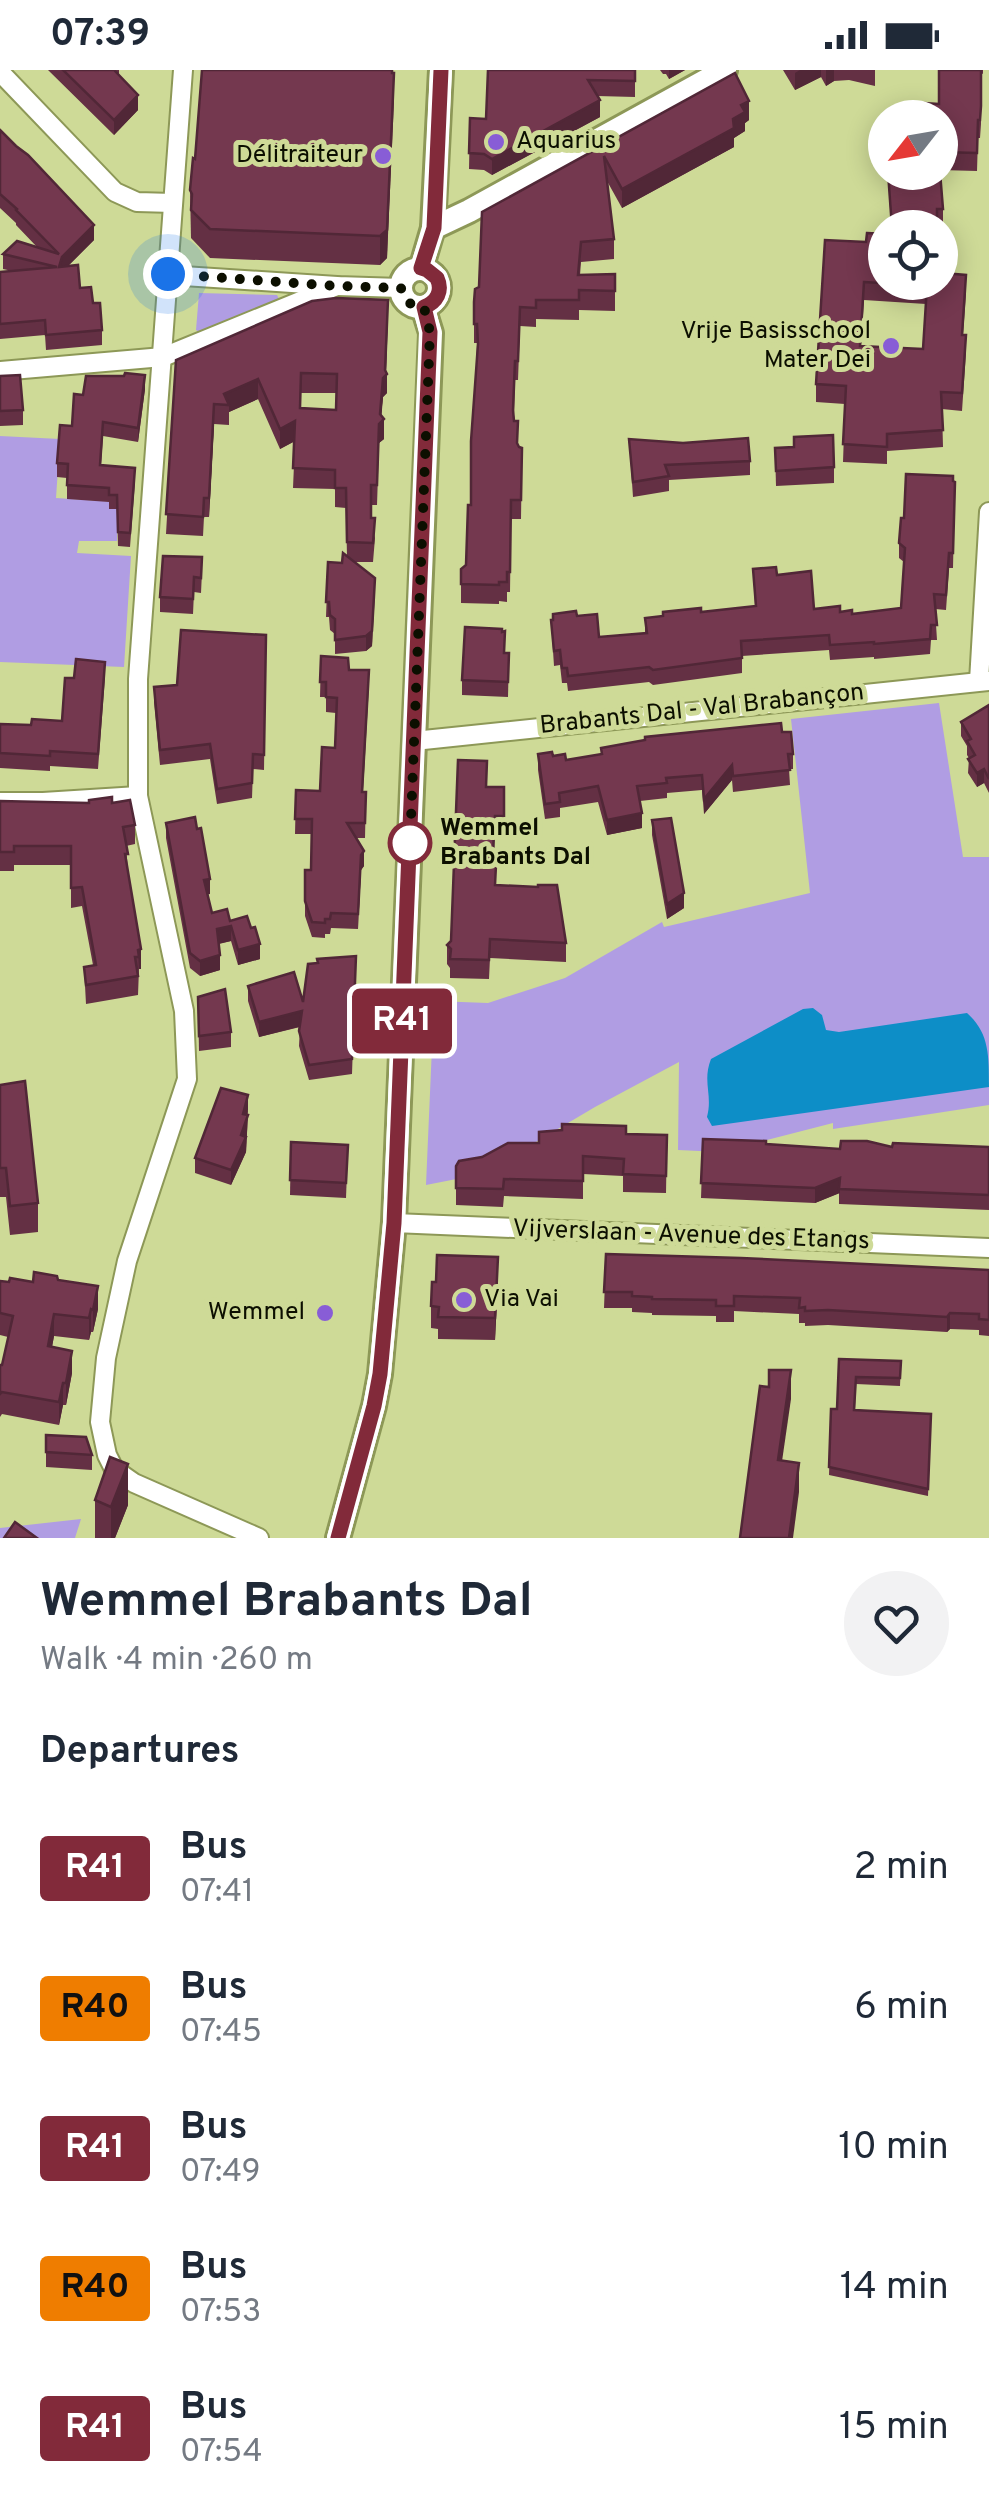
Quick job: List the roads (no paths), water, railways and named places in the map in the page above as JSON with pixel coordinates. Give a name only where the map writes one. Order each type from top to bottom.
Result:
[{"type":"street","points":[[183,70],[138,679],[138,796],[184,1011],[187,1079],[127,1261],[106,1358],[100,1422],[114,1470],[134,1483],[259,1538]]},
{"type":"street","points":[[421,268],[434,228],[442,70]]},
{"type":"street","points":[[434,228],[725,70]]},
{"type":"street","points":[[0,72],[116,192],[138,202],[173,203]]},
{"type":"street","points":[[421,268],[432,273],[439,283],[438,296],[424,307],[406,301],[401,288],[405,276],[421,268]]},
{"type":"street","points":[[168,274],[401,288]]},
{"type":"street","points":[[0,372],[163,357],[337,286]]},
{"type":"street","points":[[338,1538],[380,1374],[394,1223],[430,332],[424,307]]},
{"type":"street","points":[[984,681],[989,512]]},
{"type":"street","name":"Brabants Dal - Val Brabançon","points":[[414,741],[984,681]]},
{"type":"street","points":[[0,802],[138,796]]},
{"type":"street","name":"Vijverslaan - Avenue des Etangs","points":[[394,1223],[989,1248]]},
{"type":"water","points":[[813,1008],[822,1015],[826,1030],[839,1032],[967,1013],[980,1028],[986,1045],[989,1087],[712,1126],[707,1117],[711,1059],[803,1009]]},
{"type":"place","name":"Aquarius","points":[[496,142]]},
{"type":"place","name":"Délitraiteur","points":[[383,156]]},
{"type":"place","name":"Vrije Basisschool Mater Dei","points":[[891,346]]},
{"type":"place","name":"Wemmel Brabants Dal","points":[[410,843]]},
{"type":"place","name":"Via Vai","points":[[464,1300]]},
{"type":"place","name":"Wemmel","points":[[325,1313]]}]
